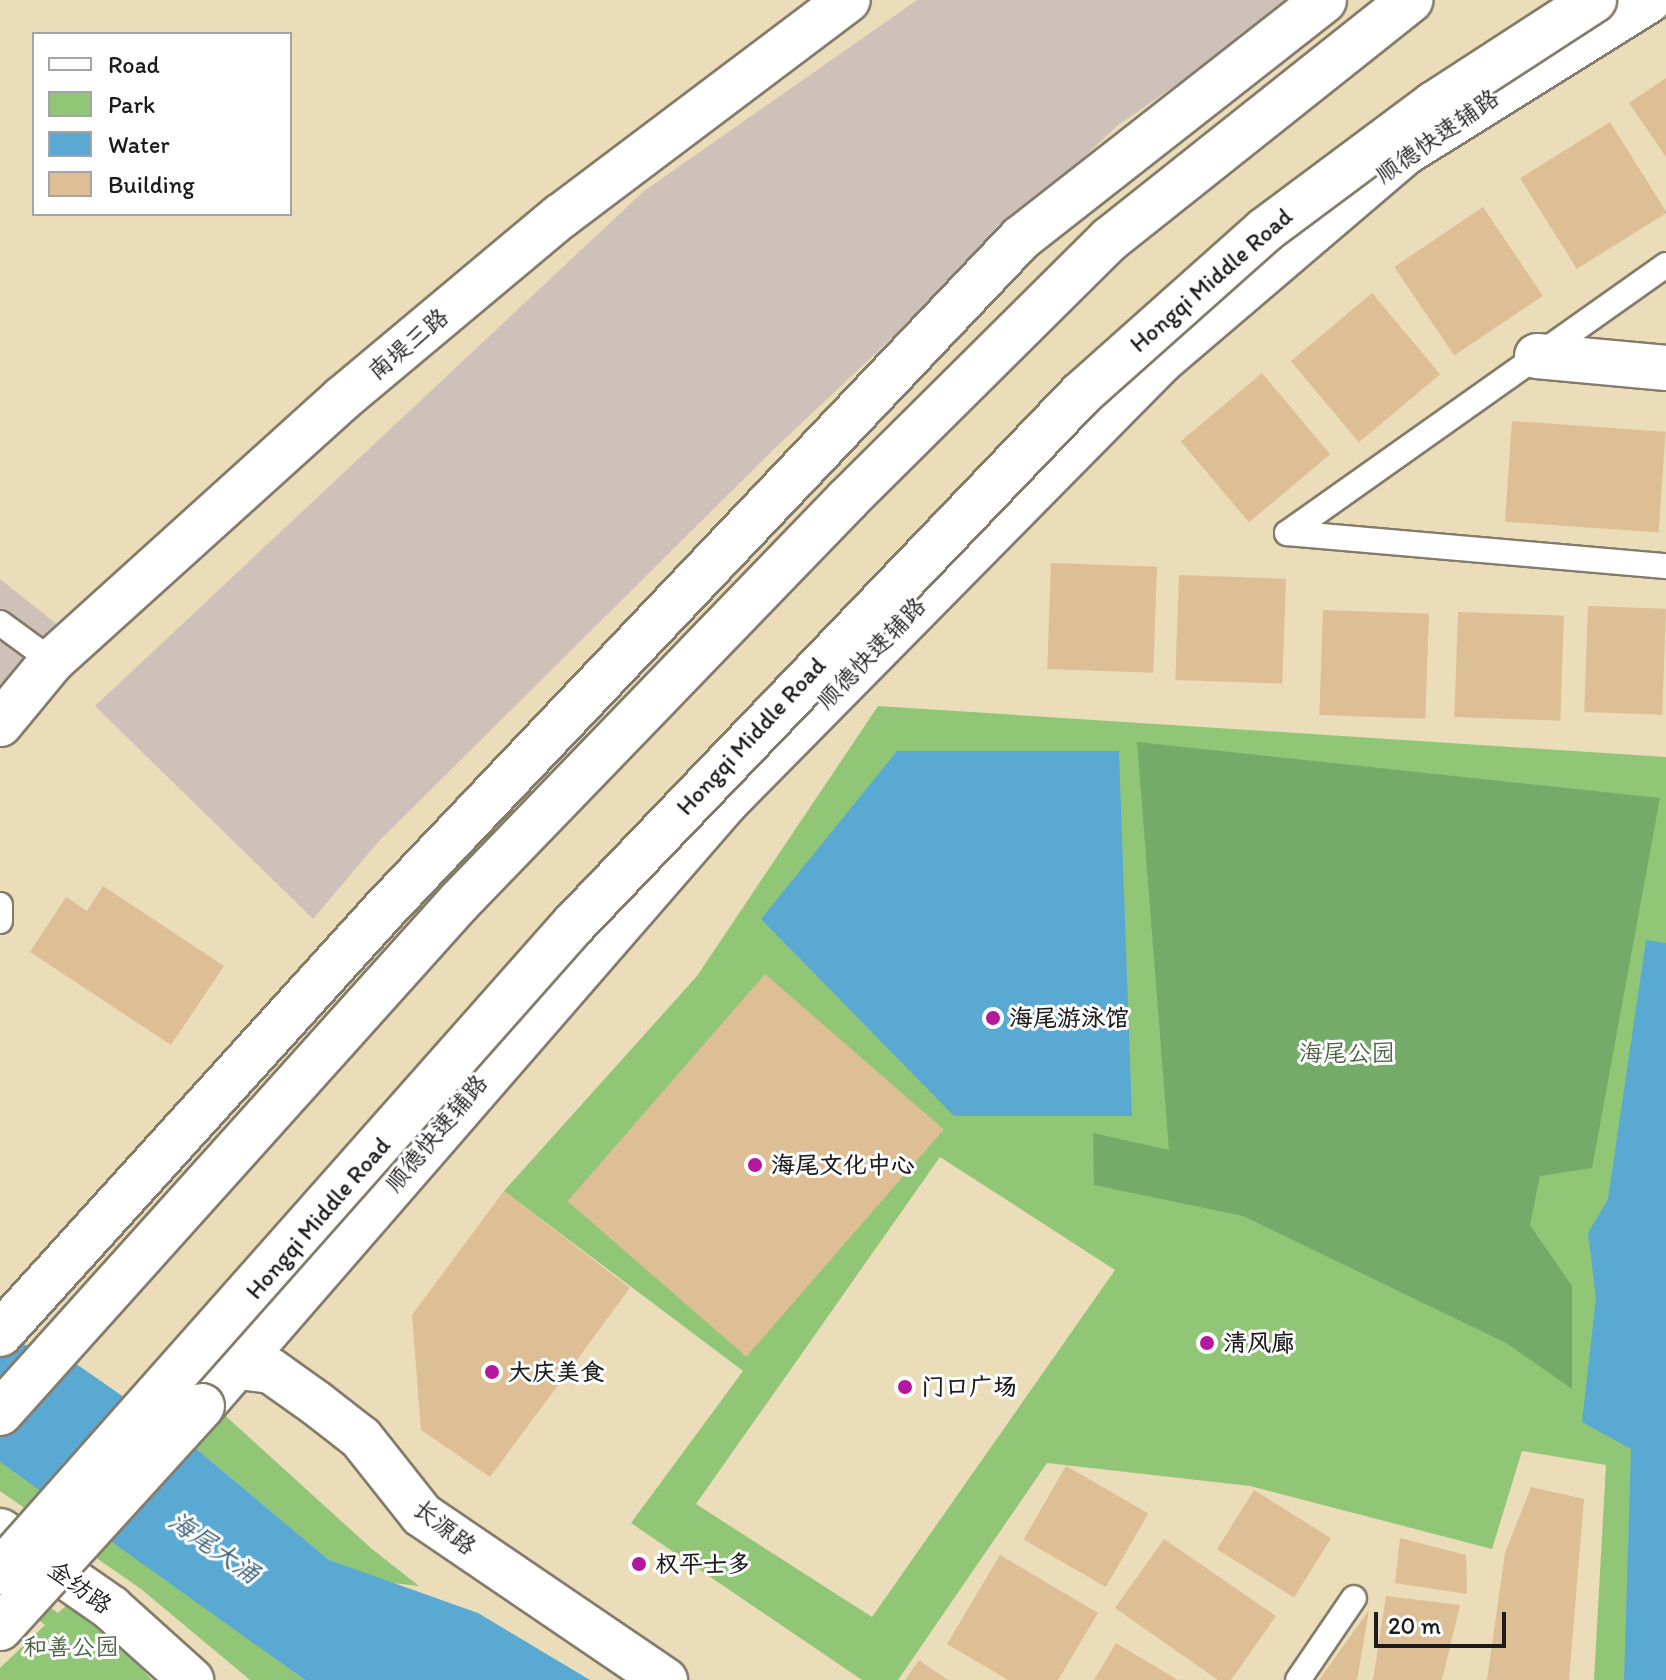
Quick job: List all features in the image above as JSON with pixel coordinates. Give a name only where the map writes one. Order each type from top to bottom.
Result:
[{"type":"main road","name":"南堤三路","points":[[0,724],[52,661],[343,398],[561,216],[848,0]]},
{"type":"main road","points":[[0,1334],[384,910],[1021,238],[1324,0]]},
{"type":"main road","points":[[0,1413],[459,902],[848,499],[1110,239],[1410,0]]},
{"type":"main road","name":"Hongqi Middle Road","points":[[0,1572],[574,924],[1081,394],[1265,230],[1434,104],[1594,0]]},
{"type":"main road","name":"顺德快速辅路","points":[[0,1628],[239,1367],[552,995],[727,801],[1161,361],[1403,154],[1649,0]]},
{"type":"main road","points":[[1537,356],[1666,368]]},
{"type":"main road","name":"长源路","points":[[239,1367],[271,1371],[316,1403],[361,1438],[422,1515],[665,1680]]},
{"type":"main road","name":"金纺路","points":[[0,1531],[111,1608],[191,1680]]},
{"type":"lane","points":[[1666,265],[1287,533],[1666,566]]},
{"type":"lane","points":[[0,623],[52,661]]},
{"type":"lane","points":[[0,905],[0,921]]},
{"type":"lane","points":[[1298,1680],[1354,1598]]},
{"type":"shaded area","points":[[917,0],[1298,0],[1117,126],[773,450],[379,841],[313,919],[95,706],[644,191]]},
{"type":"shaded area","points":[[0,579],[59,626],[0,688]]},
{"type":"green space","name":"海尾公园","points":[[878,706],[1666,757],[1666,1680],[1594,1680],[1606,1465],[1522,1451],[1492,1549],[1250,1486],[1047,1463],[898,1680],[862,1680],[631,1523],[743,1371],[504,1191],[697,976]],"holes":[[[940,1157],[1115,1270],[872,1617],[696,1504]]]},
{"type":"green space","points":[[1137,742],[1660,798],[1592,1168],[1540,1176],[1530,1225],[1572,1286],[1572,1389],[1506,1343],[1243,1216],[1094,1185],[1093,1133],[1169,1150]]},
{"type":"green space","points":[[218,1409],[372,1549],[419,1586],[375,1581],[329,1560],[187,1441]]},
{"type":"green space","points":[[0,1462],[305,1680],[250,1680],[141,1589],[0,1491]]},
{"type":"green space","name":"和善公园","points":[[0,1572],[58,1613],[67,1605],[110,1635],[152,1680],[0,1680],[0,1668],[45,1625],[0,1591]]},
{"type":"water","name":"海尾游泳馆","points":[[897,751],[1119,751],[1132,1116],[954,1116],[761,919]]},
{"type":"water","points":[[1646,940],[1666,943],[1666,1680],[1624,1680],[1631,1449],[1582,1422],[1596,1298],[1588,1233],[1608,1199]]},
{"type":"water","name":"海尾大涌","points":[[0,1336],[72,1361],[187,1441],[329,1560],[478,1613],[590,1680],[305,1680],[0,1462]]},
{"type":"building","points":[[1666,78],[1666,157],[1629,103]]},
{"type":"building","points":[[1610,122],[1666,213],[1577,269],[1520,178]]},
{"type":"building","points":[[1483,207],[1543,296],[1454,356],[1394,267]]},
{"type":"building","points":[[1372,293],[1440,374],[1359,442],[1291,361]]},
{"type":"building","points":[[1262,373],[1330,454],[1249,522],[1181,441]]},
{"type":"building","points":[[1512,421],[1666,432],[1659,532],[1505,522]]},
{"type":"building","points":[[1051,563],[1157,567],[1153,673],[1047,669]]},
{"type":"building","points":[[1179,575],[1286,579],[1282,684],[1175,680]]},
{"type":"building","points":[[1588,606],[1666,609],[1662,715],[1584,712]]},
{"type":"building","points":[[1323,610],[1429,614],[1425,719],[1319,715]]},
{"type":"building","points":[[1458,612],[1564,616],[1560,721],[1454,717]]},
{"type":"building","points":[[103,886],[224,966],[171,1045],[30,952],[66,897],[87,911]]},
{"type":"building","name":"海尾文化中心","points":[[765,974],[944,1129],[746,1357],[568,1201]]},
{"type":"building","name":"大庆美食","points":[[504,1191],[630,1288],[490,1477],[421,1430],[412,1315]]},
{"type":"building","points":[[1066,1466],[1148,1514],[1106,1587],[1024,1540]]},
{"type":"building","points":[[1531,1487],[1584,1499],[1569,1680],[1487,1680],[1505,1553]]},
{"type":"building","points":[[1254,1490],[1331,1538],[1294,1598],[1217,1549]]},
{"type":"building","points":[[1400,1538],[1466,1555],[1467,1594],[1395,1583]]},
{"type":"building","points":[[1164,1539],[1276,1616],[1231,1680],[1218,1680],[1115,1608]]},
{"type":"building","points":[[1000,1555],[1098,1613],[1058,1680],[1008,1680],[947,1644]]},
{"type":"building","points":[[1386,1596],[1460,1605],[1442,1680],[1373,1680]]},
{"type":"building","points":[[1369,1610],[1357,1680],[1319,1680]]},
{"type":"building","points":[[1116,1643],[1178,1680],[1094,1680]]},
{"type":"building","points":[[919,1660],[948,1680],[905,1680]]},
{"type":"place","name":"海尾游泳馆","points":[[993,1018]]},
{"type":"place","name":"海尾文化中心","points":[[755,1165]]},
{"type":"place","name":"清风廊","points":[[1207,1343]]},
{"type":"place","name":"大庆美食","points":[[492,1372]]},
{"type":"place","name":"门口广场","points":[[905,1387]]},
{"type":"place","name":"权平士多","points":[[639,1564]]}]
